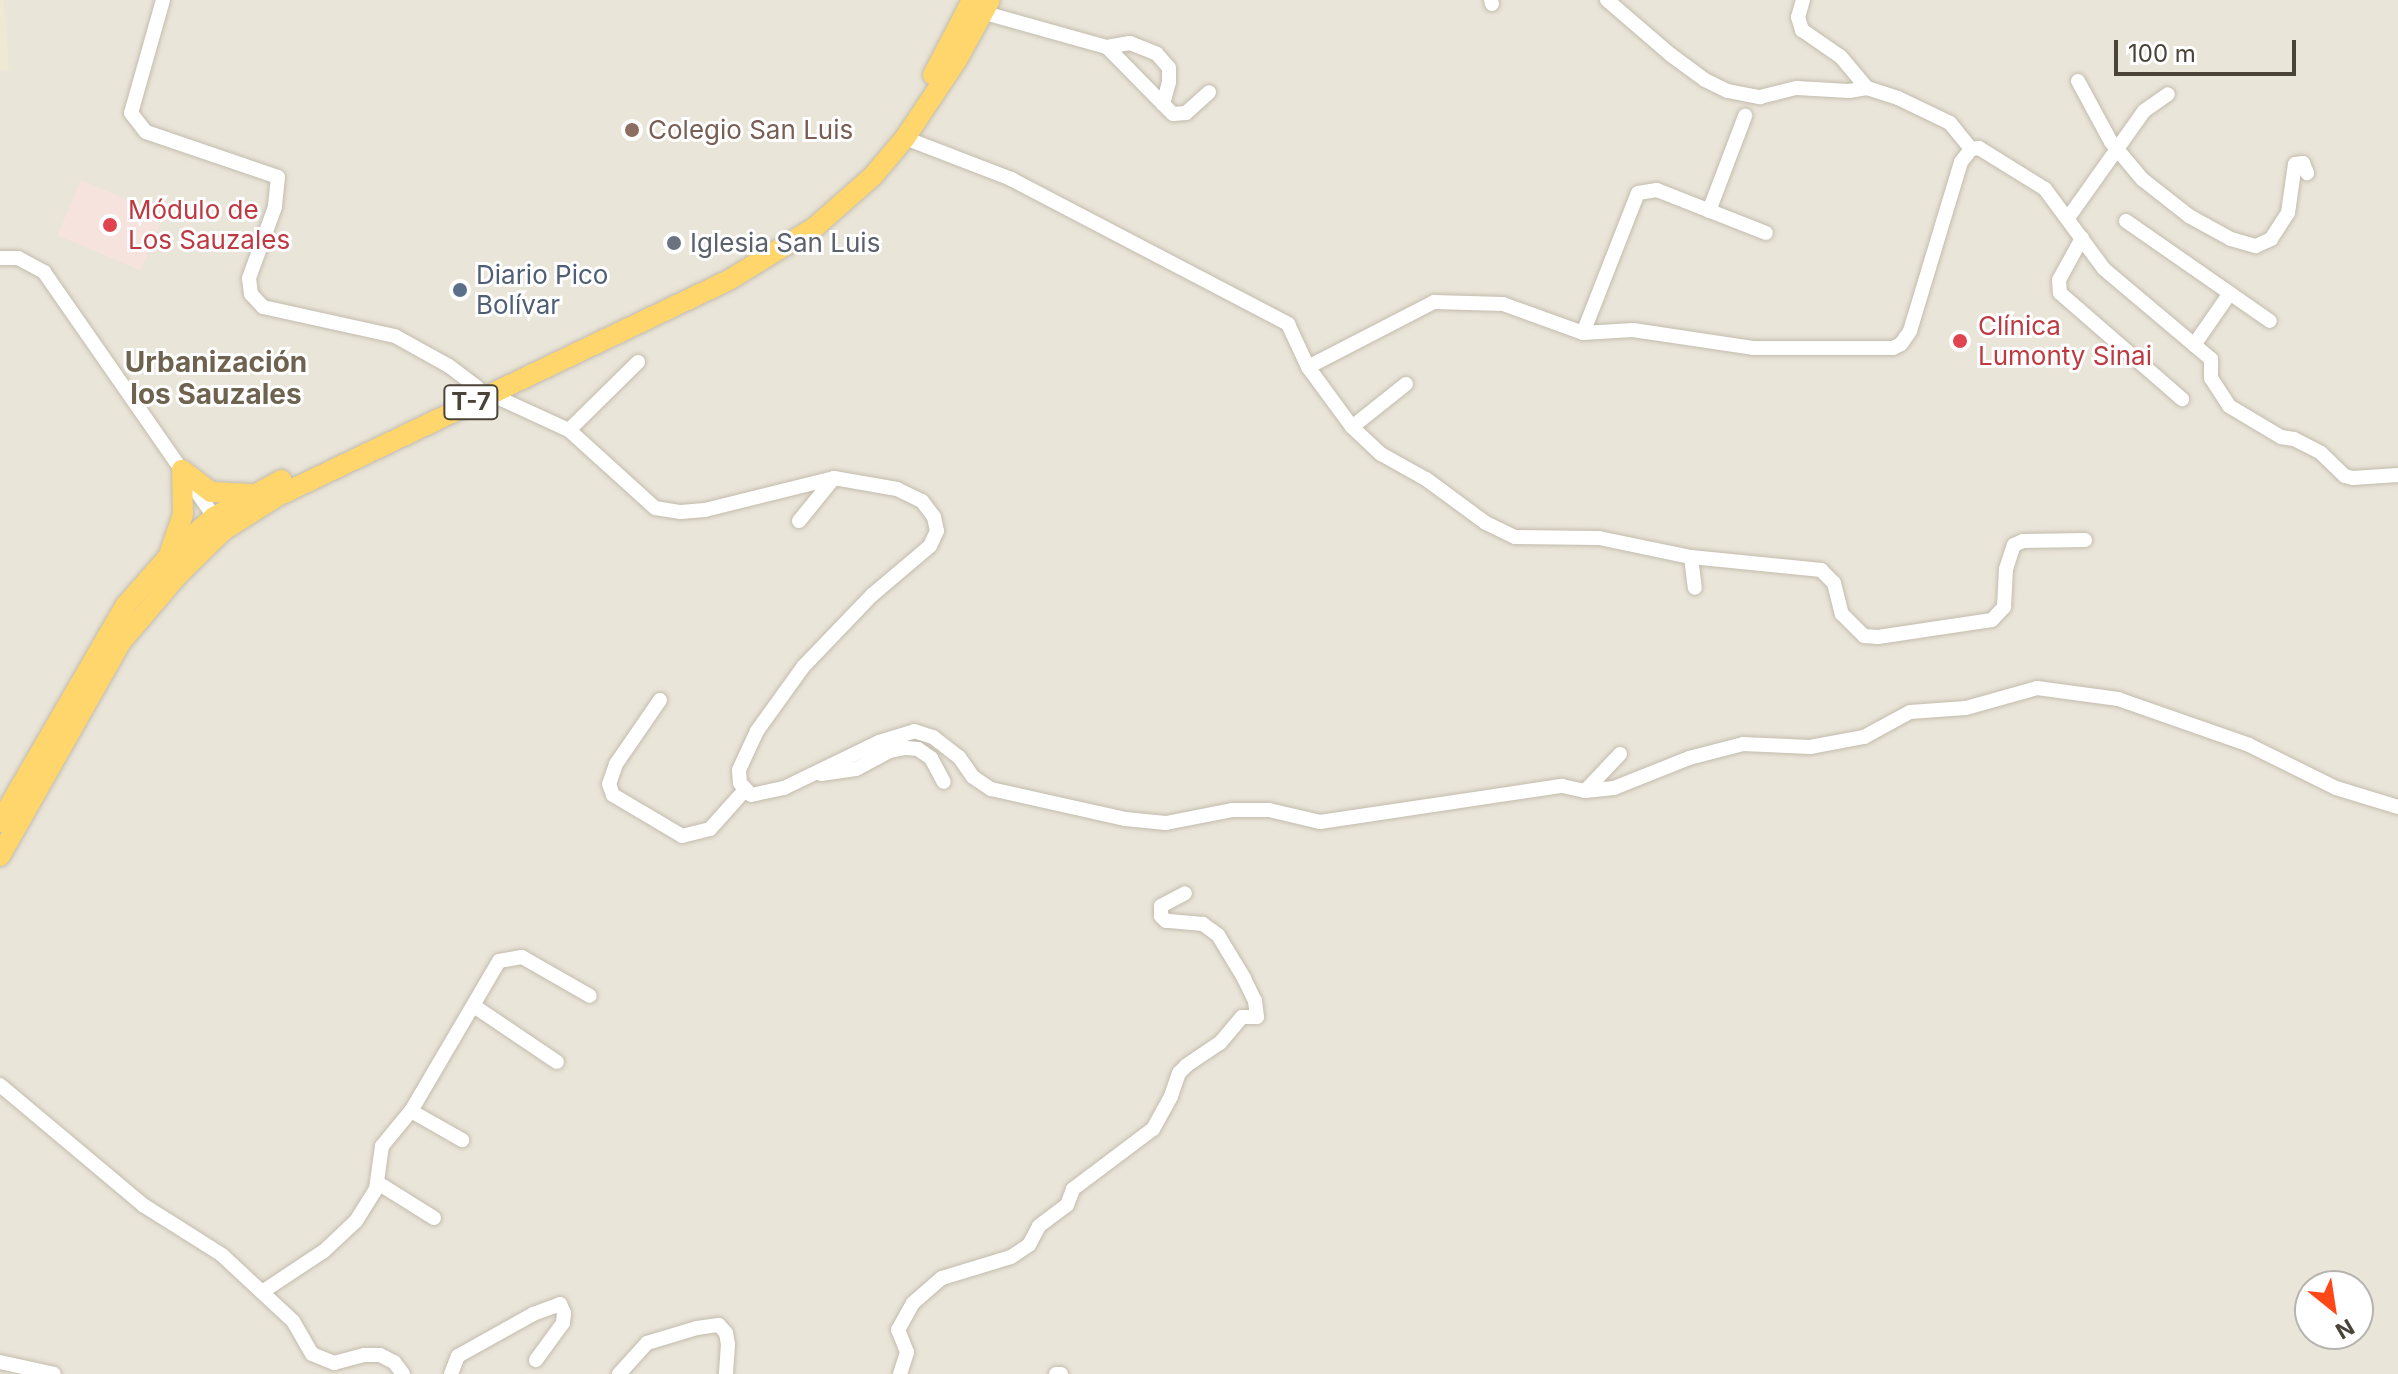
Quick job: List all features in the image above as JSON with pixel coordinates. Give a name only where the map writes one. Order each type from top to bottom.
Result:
[{"type":"highway","name":"T-7","points":[[0,822],[126,605],[168,557],[219,524],[762,248],[838,192],[905,121],[982,4]]},
{"type":"highway","name":"T-7","points":[[0,856],[121,642],[219,524],[252,494],[669,310],[783,248],[852,196],[905,138],[982,4]]},
{"type":"highway","name":"T-7","points":[[168,557],[183,514],[182,470]]},
{"type":"highway","points":[[182,470],[211,492],[252,494]]},
{"type":"street","points":[[163,0],[131,113],[146,132],[278,177],[275,207],[249,278],[251,294],[263,307],[395,336],[449,366],[483,390],[569,430],[655,508],[681,512],[705,510],[834,478],[897,489],[922,501],[934,517],[937,531],[930,546],[872,595],[803,667],[751,744],[739,770],[744,791]]},
{"type":"street","points":[[1607,0],[1671,55],[1705,80],[1728,91],[1760,97],[1797,88],[1849,91],[1867,88],[1898,98],[1950,123],[1971,149]]},
{"type":"street","points":[[1803,0],[1798,17],[1802,30],[1841,57],[1867,88]]},
{"type":"street","points":[[982,4],[1107,47],[1173,114],[1186,113],[1209,92]]},
{"type":"street","points":[[1107,47],[1130,43],[1157,54],[1169,68],[1163,104]]},
{"type":"street","points":[[2078,81],[2116,149],[2142,179],[2215,232],[2252,246],[2271,239],[2285,222],[2295,164],[2303,163],[2307,173]]},
{"type":"street","points":[[2068,218],[2149,106],[2168,94]]},
{"type":"street","points":[[1709,211],[1745,116]]},
{"type":"street","points":[[905,138],[1011,179],[1288,324],[1308,367],[1352,427],[1381,454],[1426,479],[1486,523],[1515,537],[1599,538],[1647,545],[1691,557],[1821,570],[1834,583],[1842,614],[1864,636],[1878,637],[1992,620],[2004,607],[2007,559],[2014,545],[2023,541],[2085,540]]},
{"type":"street","points":[[1308,367],[1434,302],[1503,304],[1583,333],[1633,330],[1753,348],[1893,348],[1901,344],[1910,331],[1961,162],[1971,149],[1979,148],[2045,189],[2104,269],[2211,359],[2211,378],[2229,406],[2281,437],[2294,439],[2321,453],[2345,476],[2398,475]]},
{"type":"street","points":[[1583,333],[1638,193],[1657,190],[1766,233]]},
{"type":"street","points":[[2126,221],[2270,321]]},
{"type":"street","points":[[2082,238],[2059,280],[2060,293],[2182,399]]},
{"type":"street","points":[[0,258],[18,258],[44,272],[219,524]]},
{"type":"street","points":[[2194,345],[2230,293]]},
{"type":"street","points":[[569,430],[638,362]]},
{"type":"street","points":[[1352,427],[1406,384]]},
{"type":"street","points":[[799,521],[834,478]]},
{"type":"street","points":[[1691,557],[1695,588]]},
{"type":"street","points":[[744,791],[767,793],[879,742],[914,731],[933,737],[959,757],[973,777],[991,789],[1125,819],[1166,823],[1232,810],[1269,810],[1320,822],[1538,788],[1562,786],[1585,791],[1614,788],[1689,758],[1743,744],[1810,747],[1864,737],[1910,712],[1966,708],[2037,688],[2118,699],[2249,745],[2336,788],[2398,807]]},
{"type":"street","points":[[660,700],[616,764],[609,784],[613,795],[682,836],[695,836],[710,829],[744,791]]},
{"type":"street","points":[[813,774],[840,773],[890,751],[906,748],[918,749],[931,758],[944,782]]},
{"type":"street","points":[[1585,791],[1620,754]]},
{"type":"street","points":[[900,1374],[907,1352],[898,1330],[913,1303],[942,1278],[1011,1257],[1029,1245],[1039,1226],[1067,1205],[1073,1189],[1153,1129],[1171,1096],[1179,1073],[1220,1043],[1242,1017],[1257,1017],[1255,1001],[1218,935],[1203,924],[1166,921],[1161,916],[1159,911],[1163,903],[1185,893]]},
{"type":"street","points":[[262,1292],[324,1251],[356,1221],[378,1183],[382,1146],[411,1111],[499,961],[522,957],[590,996]]},
{"type":"street","points":[[474,1006],[557,1062]]},
{"type":"street","points":[[0,1085],[131,1196],[222,1255],[293,1321],[312,1354],[334,1363],[364,1355],[380,1355],[394,1362],[403,1374]]},
{"type":"street","points":[[411,1111],[462,1140]]},
{"type":"street","points":[[378,1183],[434,1218]]},
{"type":"street","points":[[451,1374],[458,1356],[533,1314],[560,1304],[564,1313],[563,1323],[536,1360]]},
{"type":"street","points":[[619,1374],[647,1343],[697,1328],[719,1325],[726,1333],[728,1344],[726,1374]]},
{"type":"street","points":[[0,1362],[54,1374]]},
{"type":"shaded area","points":[[0,0],[2398,0],[2398,1374],[0,1374]]},
{"type":"shaded area","points":[[0,0],[4,0],[9,70],[0,71]]},
{"type":"shaded area","name":"Módulo de Los Sauzales","points":[[81,180],[164,215],[140,270],[58,235]]},
{"type":"place","name":"Colegio San Luis","points":[[632,130]]},
{"type":"place","name":"Módulo de Los Sauzales","points":[[110,225]]},
{"type":"place","name":"Iglesia San Luis","points":[[674,243]]},
{"type":"place","name":"Diario Pico Bolívar","points":[[460,290]]},
{"type":"place","name":"Clínica Lumonty Sinai","points":[[1960,341]]},
{"type":"district","name":"Urbanización los Sauzales","points":[[216,378]]}]
